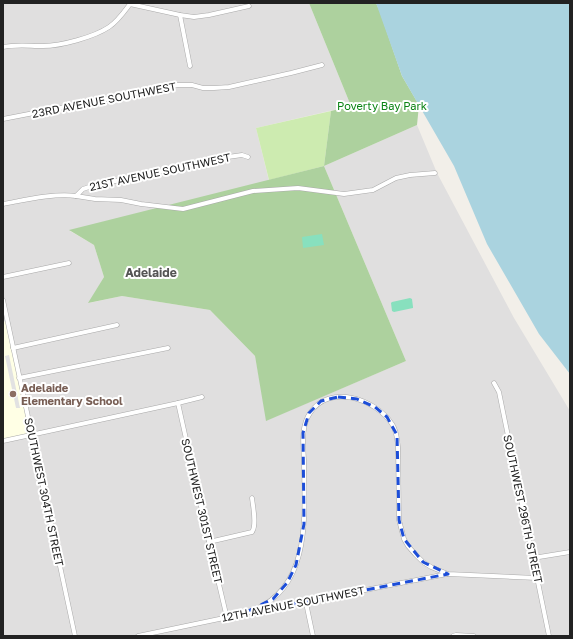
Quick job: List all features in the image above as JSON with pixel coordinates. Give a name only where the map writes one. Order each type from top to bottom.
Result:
[{"type":"street","points":[[3,48],[19,45],[53,45],[90,36],[112,25],[128,4],[180,15],[201,16],[249,6]]},
{"type":"street","points":[[180,15],[190,66]]},
{"type":"street","name":"23RD AVENUE SOUTHWEST","points":[[3,119],[178,85],[192,85],[203,88],[229,87],[322,65]]},
{"type":"street","name":"21ST AVENUE SOUTHWEST","points":[[3,204],[57,196],[76,196],[83,189],[92,186],[228,157],[240,155],[248,157]]},
{"type":"street","points":[[76,196],[95,199],[121,200],[183,209],[254,192],[298,188],[344,194],[368,191],[396,178],[434,173]]},
{"type":"street","points":[[3,277],[69,263]]},
{"type":"street","name":"SOUTHWEST 304TH STREET","points":[[3,300],[75,636]]},
{"type":"street","points":[[13,348],[117,325]]},
{"type":"street","points":[[20,378],[168,348]]},
{"type":"street","name":"SOUTHWEST 296TH STREET","points":[[494,383],[499,392],[549,636]]},
{"type":"street","points":[[242,614],[256,609],[273,599],[292,573],[296,564],[302,543],[304,524],[305,499],[303,433],[309,413],[321,401],[333,397],[347,396],[375,407],[387,417],[392,424],[398,441],[399,520],[404,539],[408,546],[423,562],[448,574],[537,578]]},
{"type":"street","points":[[3,441],[202,397]]},
{"type":"street","name":"SOUTHWEST 301ST STREET","points":[[178,403],[227,618]]},
{"type":"street","points":[[209,542],[252,532],[254,530],[252,498]]},
{"type":"street","points":[[532,558],[570,552]]},
{"type":"street","name":"12TH AVENUE SOUTHWEST","points":[[138,636],[448,574]]},
{"type":"street","points":[[306,602],[313,636]]},
{"type":"street","points":[[455,636],[474,636]]},
{"type":"highlighted area","points":[[338,397],[357,399],[375,407],[387,417],[397,435],[399,520],[404,539],[423,562],[448,574],[242,614],[273,599],[287,583],[296,565],[304,524],[303,433],[309,413],[321,401]]},
{"type":"shaded area","points":[[3,3],[309,3],[351,106],[256,128],[271,189],[70,231],[94,245],[104,277],[89,303],[122,296],[210,310],[255,356],[267,420],[406,361],[324,166],[417,125],[437,173],[514,318],[570,411],[570,636],[3,636],[3,441],[7,321],[3,322]]},
{"type":"shaded area","name":"Adelaide Elementary School","points":[[7,321],[32,435],[3,441],[3,322]]},
{"type":"shaded area","points":[[9,355],[20,408],[16,408],[5,356]]},
{"type":"green space","name":"Poverty Bay Park","points":[[309,3],[376,3],[402,76],[419,105],[417,125],[324,166],[331,111],[351,106]]},
{"type":"green space","points":[[331,111],[324,166],[269,180],[256,128]]},
{"type":"green space","points":[[324,166],[406,361],[266,421],[255,356],[210,310],[122,296],[88,303],[104,277],[94,245],[69,230]]},
{"type":"green space","points":[[322,234],[324,245],[303,248],[302,237]]},
{"type":"green space","points":[[410,298],[412,299],[413,308],[394,312],[392,311],[392,302]]},
{"type":"water","points":[[376,3],[570,3],[570,374],[539,334],[487,244],[454,166],[402,76]]},
{"type":"place","name":"Adelaide Elementary School","points":[[13,394]]},
{"type":"district","name":"Adelaide","points":[[151,273]]}]
